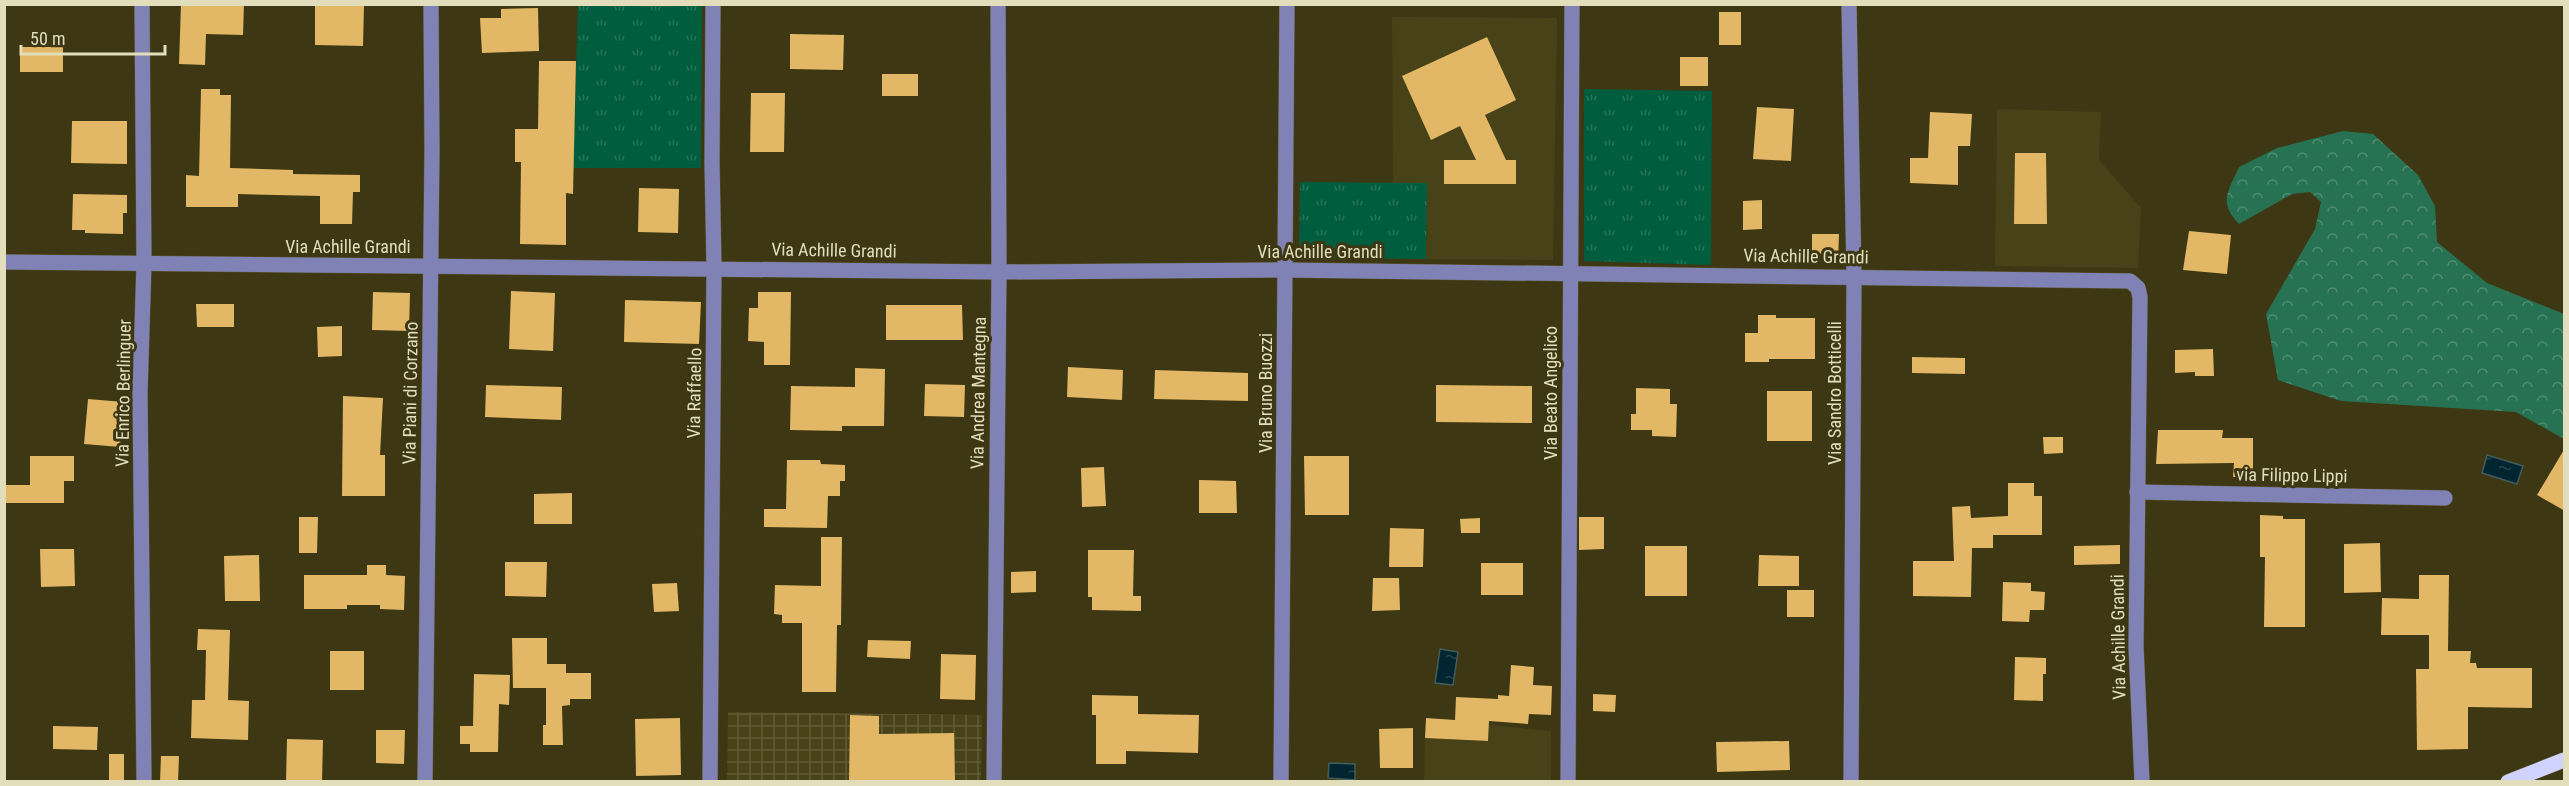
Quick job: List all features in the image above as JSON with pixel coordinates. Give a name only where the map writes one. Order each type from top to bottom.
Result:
[{"type":"main road","points":[[2508,782],[2565,760]]},
{"type":"street","name":"Via Enrico Berlinguer","points":[[142,4],[144,263],[140,393],[144,782]]},
{"type":"street","name":"Via Piani di Corzano","points":[[425,782],[431,266],[431,4]]},
{"type":"street","name":"Via Raffaello","points":[[710,782],[714,267],[713,4]]},
{"type":"street","name":"Via Andrea Mantegna","points":[[994,782],[999,272],[998,4]]},
{"type":"street","name":"Via Bruno Buozzi","points":[[1281,782],[1287,4]]},
{"type":"street","name":"Via Beato Angelico","points":[[1568,782],[1572,4]]},
{"type":"street","name":"Via Sandro Botticelli","points":[[1849,4],[1854,277],[1851,782]]},
{"type":"street","name":"Via Achille Grandi","points":[[4,262],[714,267],[999,272],[1285,270],[2130,280],[2138,288],[2140,297],[2136,646],[2142,782]]},
{"type":"street","name":"via Filippo Lippi","points":[[2137,492],[2445,498]]},
{"type":"shaded area","points":[[1392,17],[1557,18],[1553,260],[1426,259],[1427,184],[1393,183]]},
{"type":"shaded area","points":[[1997,109],[2101,112],[2099,160],[2141,208],[2138,268],[1995,266]]},
{"type":"shaded area","points":[[728,712],[982,715],[981,781],[727,782]]},
{"type":"shaded area","points":[[1489,725],[1551,731],[1551,781],[1424,782],[1425,738],[1488,741]]},
{"type":"green space","points":[[578,5],[702,5],[701,168],[573,168]]},
{"type":"green space","points":[[1584,89],[1712,91],[1711,265],[1584,261]]},
{"type":"green space","points":[[2343,131],[2373,134],[2418,175],[2435,206],[2437,242],[2487,283],[2564,314],[2564,439],[2516,412],[2341,401],[2278,380],[2266,314],[2315,229],[2321,202],[2310,192],[2292,194],[2239,224],[2229,209],[2227,197],[2239,167],[2277,148]]},
{"type":"green space","points":[[1300,182],[1427,183],[1426,259],[1299,258]]},
{"type":"water","points":[[2487,455],[2523,466],[2517,484],[2482,473]]},
{"type":"water","points":[[1440,649],[1458,652],[1453,685],[1435,683]]},
{"type":"water","points":[[1329,763],[1355,764],[1355,780],[1328,778]]},
{"type":"building","points":[[181,4],[244,4],[243,35],[206,34],[205,65],[179,64]]},
{"type":"building","points":[[315,5],[364,6],[363,46],[315,45]]},
{"type":"building","points":[[538,8],[539,51],[482,53],[480,18],[501,18],[501,9]]},
{"type":"building","points":[[1719,12],[1741,12],[1741,45],[1719,45]]},
{"type":"building","points":[[790,34],[844,35],[843,70],[790,69]]},
{"type":"building","points":[[1487,37],[1516,100],[1485,115],[1506,160],[1516,160],[1516,184],[1444,184],[1444,160],[1476,160],[1460,126],[1431,140],[1402,76]]},
{"type":"building","points":[[20,47],[63,47],[63,72],[20,72]]},
{"type":"building","points":[[1680,57],[1708,57],[1708,86],[1680,86]]},
{"type":"building","points":[[539,61],[576,61],[573,194],[566,193],[566,245],[520,244],[521,162],[515,162],[515,129],[538,129]]},
{"type":"building","points":[[882,74],[918,74],[918,96],[882,96]]},
{"type":"building","points":[[201,89],[220,89],[220,95],[231,95],[230,168],[293,170],[293,174],[360,175],[360,192],[353,192],[352,224],[320,224],[320,196],[238,194],[238,207],[186,207],[186,175],[199,176]]},
{"type":"building","points":[[751,93],[785,93],[784,152],[750,152]]},
{"type":"building","points":[[1757,107],[1794,109],[1791,161],[1753,159]]},
{"type":"building","points":[[1930,112],[1972,114],[1970,146],[1958,146],[1958,185],[1910,183],[1910,158],[1928,158]]},
{"type":"building","points":[[72,121],[127,121],[127,164],[71,163]]},
{"type":"building","points":[[2015,153],[2046,153],[2047,224],[2014,224]]},
{"type":"building","points":[[639,188],[679,189],[678,233],[638,232]]},
{"type":"building","points":[[73,194],[127,195],[127,213],[123,213],[123,234],[85,233],[85,230],[72,230]]},
{"type":"building","points":[[1762,200],[1762,229],[1743,230],[1743,201]]},
{"type":"building","points":[[2189,231],[2231,235],[2227,274],[2183,270]]},
{"type":"building","points":[[1812,234],[1839,234],[1838,264],[1824,260],[1824,254],[1812,253]]},
{"type":"building","points":[[511,291],[555,293],[553,351],[509,349]]},
{"type":"building","points":[[373,292],[410,293],[409,331],[372,330]]},
{"type":"building","points":[[758,292],[791,292],[790,365],[764,365],[764,342],[748,341],[749,308],[758,308]]},
{"type":"building","points":[[625,300],[701,302],[699,344],[624,342]]},
{"type":"building","points":[[196,304],[234,304],[234,327],[197,327]]},
{"type":"building","points":[[886,305],[962,305],[963,340],[886,340]]},
{"type":"building","points":[[1758,315],[1776,315],[1776,318],[1815,318],[1815,359],[1769,359],[1769,362],[1745,362],[1745,333],[1758,333]]},
{"type":"building","points":[[342,326],[342,356],[318,357],[317,327]]},
{"type":"building","points":[[2213,349],[2214,376],[2195,376],[2195,372],[2175,373],[2175,350]]},
{"type":"building","points":[[1912,357],[1965,358],[1965,374],[1912,373]]},
{"type":"building","points":[[1068,367],[1123,370],[1122,400],[1067,397]]},
{"type":"building","points":[[855,368],[885,369],[884,426],[842,426],[842,431],[790,430],[791,386],[855,387]]},
{"type":"building","points":[[1155,370],[1248,373],[1248,401],[1154,399]]},
{"type":"building","points":[[925,384],[965,385],[964,417],[924,416]]},
{"type":"building","points":[[486,385],[562,387],[561,420],[485,417]]},
{"type":"building","points":[[1436,385],[1532,386],[1532,423],[1436,422]]},
{"type":"building","points":[[1636,388],[1670,389],[1670,404],[1677,404],[1676,437],[1652,436],[1652,430],[1631,430],[1631,414],[1636,414]]},
{"type":"building","points":[[1767,391],[1812,391],[1812,441],[1767,441]]},
{"type":"building","points":[[343,396],[383,398],[380,455],[385,455],[385,496],[342,496]]},
{"type":"building","points":[[88,399],[124,402],[120,447],[84,444]]},
{"type":"building","points":[[2158,430],[2223,430],[2222,438],[2253,438],[2253,477],[2233,477],[2234,463],[2156,464]]},
{"type":"building","points":[[2043,437],[2063,437],[2063,453],[2044,454]]},
{"type":"building","points":[[2565,448],[2565,511],[2537,495]]},
{"type":"building","points":[[30,456],[74,456],[74,481],[64,481],[64,503],[4,503],[4,485],[30,485]]},
{"type":"building","points":[[1304,456],[1349,456],[1349,515],[1305,515]]},
{"type":"building","points":[[787,460],[820,460],[821,464],[845,465],[845,481],[840,481],[840,496],[828,496],[827,528],[764,527],[764,509],[786,509]]},
{"type":"building","points":[[1104,467],[1106,506],[1082,507],[1081,468]]},
{"type":"building","points":[[1199,480],[1236,481],[1237,513],[1199,513]]},
{"type":"building","points":[[2008,483],[2034,483],[2034,496],[2042,496],[2042,535],[1993,535],[1993,548],[1972,548],[1971,597],[1913,596],[1913,561],[1954,561],[1952,507],[1970,506],[1971,518],[2008,516]]},
{"type":"building","points":[[572,493],[572,524],[534,524],[534,494]]},
{"type":"building","points":[[2260,515],[2283,516],[2283,519],[2305,519],[2305,627],[2264,627],[2265,557],[2260,557]]},
{"type":"building","points":[[299,517],[318,517],[317,553],[299,553]]},
{"type":"building","points":[[1579,517],[1604,517],[1604,549],[1579,550]]},
{"type":"building","points":[[1480,518],[1480,533],[1461,533],[1460,519]]},
{"type":"building","points":[[1390,528],[1424,529],[1423,567],[1389,567]]},
{"type":"building","points":[[821,537],[842,537],[841,625],[837,625],[836,692],[802,692],[802,623],[782,623],[782,615],[774,614],[775,585],[821,586]]},
{"type":"building","points":[[2380,543],[2381,592],[2344,593],[2344,544]]},
{"type":"building","points":[[2120,545],[2120,564],[2074,565],[2074,546]]},
{"type":"building","points":[[1645,546],[1687,546],[1687,596],[1645,596]]},
{"type":"building","points":[[40,549],[74,549],[75,586],[41,587]]},
{"type":"building","points":[[1088,550],[1134,550],[1133,596],[1141,596],[1141,611],[1092,610],[1092,597],[1088,597]]},
{"type":"building","points":[[259,555],[260,601],[225,601],[224,556]]},
{"type":"building","points":[[1759,555],[1799,556],[1799,586],[1758,586]]},
{"type":"building","points":[[505,562],[547,562],[546,597],[505,596]]},
{"type":"building","points":[[1481,563],[1523,563],[1523,595],[1481,595]]},
{"type":"building","points":[[367,565],[386,565],[386,575],[405,576],[404,610],[380,609],[380,605],[347,605],[347,609],[304,609],[304,575],[367,575]]},
{"type":"building","points":[[1036,571],[1036,592],[1011,593],[1011,572]]},
{"type":"building","points":[[2419,575],[2449,575],[2448,651],[2471,651],[2470,663],[2476,663],[2477,668],[2532,668],[2532,708],[2468,707],[2468,749],[2417,750],[2416,669],[2429,669],[2429,635],[2381,635],[2382,598],[2419,599]]},
{"type":"building","points":[[1373,578],[1399,578],[1400,610],[1372,611]]},
{"type":"building","points":[[2003,582],[2031,583],[2031,591],[2045,592],[2044,610],[2030,610],[2029,622],[2002,621]]},
{"type":"building","points":[[677,583],[679,611],[654,612],[652,584]]},
{"type":"building","points":[[1787,590],[1814,590],[1814,617],[1787,617]]},
{"type":"building","points":[[198,629],[230,630],[228,700],[249,701],[248,740],[191,738],[192,700],[205,700],[206,650],[197,650]]},
{"type":"building","points":[[512,638],[547,638],[547,664],[566,664],[566,673],[591,673],[591,699],[570,699],[570,705],[562,706],[563,745],[543,745],[543,725],[546,725],[546,688],[513,688]]},
{"type":"building","points":[[868,640],[911,641],[910,659],[867,657]]},
{"type":"building","points":[[330,651],[364,651],[364,690],[330,690]]},
{"type":"building","points":[[941,654],[976,655],[975,700],[940,699]]},
{"type":"building","points":[[2015,657],[2046,658],[2046,674],[2043,674],[2043,701],[2014,700]]},
{"type":"building","points":[[1511,665],[1534,667],[1533,685],[1552,686],[1551,715],[1529,714],[1528,724],[1489,721],[1488,741],[1425,738],[1426,718],[1455,720],[1456,697],[1498,699],[1498,695],[1509,696]]},
{"type":"building","points":[[474,674],[510,675],[509,705],[499,704],[498,752],[470,752],[470,744],[460,744],[460,726],[473,726]]},
{"type":"building","points":[[1593,694],[1616,695],[1615,712],[1593,711]]},
{"type":"building","points":[[1092,695],[1138,696],[1138,714],[1199,715],[1198,753],[1126,751],[1126,764],[1096,764],[1096,715],[1092,715]]},
{"type":"building","points":[[850,715],[879,716],[879,734],[954,733],[955,782],[849,782]]},
{"type":"building","points":[[680,718],[681,775],[636,776],[635,719]]},
{"type":"building","points":[[53,726],[98,727],[97,750],[53,749]]},
{"type":"building","points":[[1413,728],[1413,768],[1380,768],[1379,729]]},
{"type":"building","points":[[376,730],[405,730],[404,764],[376,763]]},
{"type":"building","points":[[287,739],[323,740],[322,782],[286,782]]},
{"type":"building","points":[[1789,741],[1790,770],[1717,772],[1716,742]]},
{"type":"building","points":[[109,754],[124,754],[124,782],[109,782]]},
{"type":"building","points":[[161,756],[179,756],[178,782],[160,782]]}]
